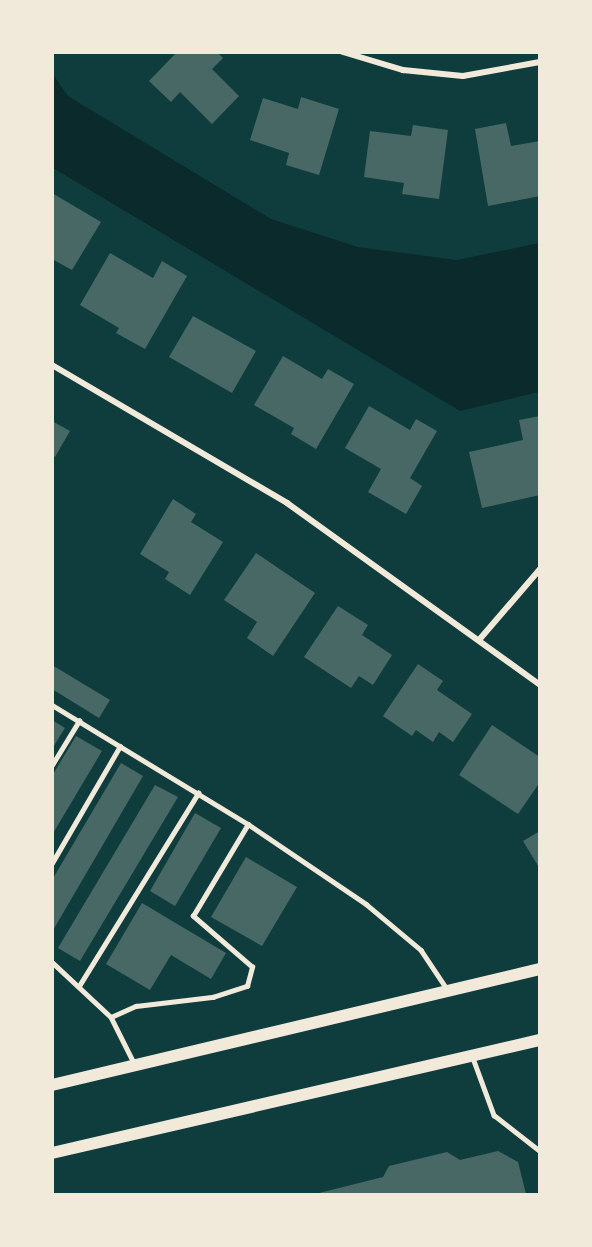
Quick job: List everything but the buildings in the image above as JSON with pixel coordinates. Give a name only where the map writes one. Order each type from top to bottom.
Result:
[{"type":"main road","points":[[52,1085],[540,969]]},
{"type":"main road","points":[[52,1153],[540,1040]]},
{"type":"street","points":[[343,52],[403,70],[463,76],[540,62]]},
{"type":"street","points":[[52,364],[287,503],[540,685]]},
{"type":"street","points":[[479,640],[540,569]]},
{"type":"lane","points":[[52,705],[248,824],[366,904],[421,950],[449,991]]},
{"type":"lane","points":[[52,765],[79,721]]},
{"type":"lane","points":[[52,863],[120,746]]},
{"type":"lane","points":[[79,986],[198,793]]},
{"type":"lane","points":[[111,1017],[136,1005],[213,997],[247,986],[252,967],[193,916],[248,824]]},
{"type":"lane","points":[[52,962],[111,1017],[135,1065]]},
{"type":"lane","points":[[472,1055],[494,1114],[540,1151]]},
{"type":"water","points":[[52,73],[68,96],[271,219],[358,247],[457,260],[539,243],[539,392],[460,411],[53,168]]}]
